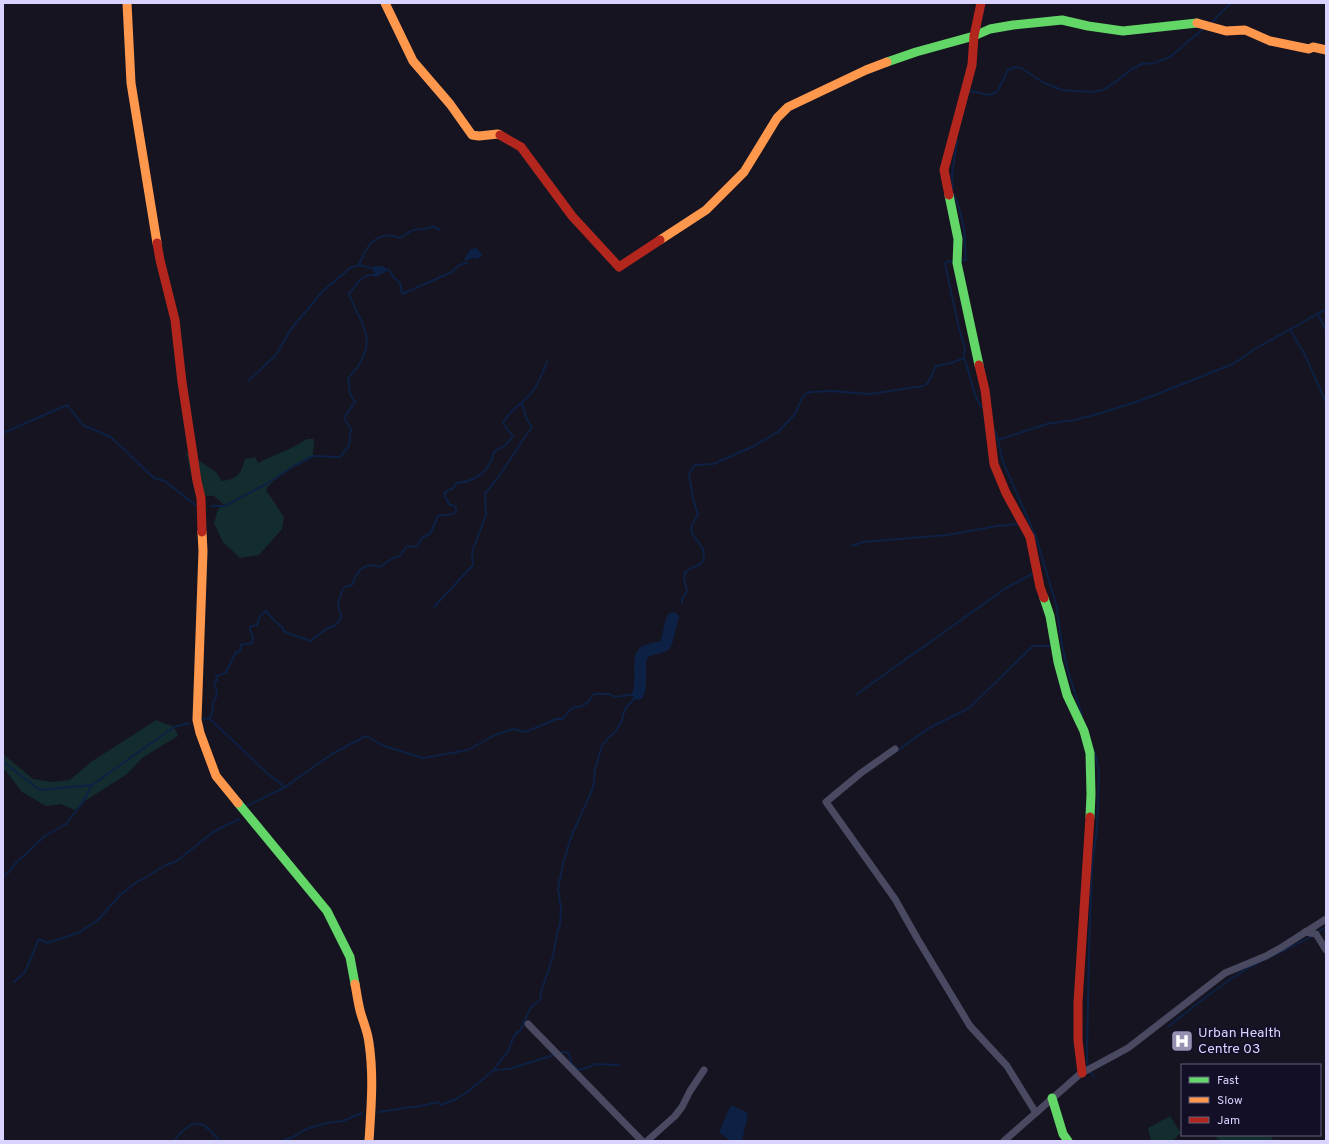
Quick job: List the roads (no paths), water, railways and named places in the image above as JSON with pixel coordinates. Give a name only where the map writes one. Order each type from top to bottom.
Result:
[{"type":"street","points":[[127,3],[131,83],[160,260],[175,320],[184,397],[201,498],[203,551],[197,720],[200,733],[216,776],[327,910],[350,957],[372,1060],[369,1141]]},
{"type":"street","points":[[385,3],[413,61],[450,104],[472,135],[479,136],[498,134],[521,146],[539,173],[572,216],[619,267],[706,210],[744,172],[777,118],[788,107],[866,70],[916,52],[974,36],[990,29],[1062,20],[1088,26],[1123,31],[1199,23],[1226,31],[1245,30],[1270,41],[1308,49],[1314,47],[1326,50]]},
{"type":"street","points":[[981,3],[974,36],[972,64],[944,170],[958,239],[957,263],[985,390],[994,464],[1006,493],[1030,537],[1040,587],[1050,616],[1058,662],[1067,695],[1084,732],[1090,753],[1091,794],[1078,1002],[1078,1040],[1082,1073]]},
{"type":"street","points":[[895,749],[826,802],[895,899],[970,1026],[1007,1066],[1036,1113]]},
{"type":"street","points":[[1004,1141],[1082,1073],[1128,1048],[1226,973],[1266,956],[1326,919]]},
{"type":"street","points":[[1305,932],[1316,934],[1326,950]]},
{"type":"street","points":[[528,1024],[642,1141]]},
{"type":"street","points":[[647,1141],[679,1112],[704,1070]]},
{"type":"street","points":[[1052,1098],[1063,1134],[1068,1141]]},
{"type":"water","points":[[477,248],[483,256],[466,261],[467,263],[464,259],[471,249]]},
{"type":"water","points":[[382,266],[389,270],[376,277],[372,275],[375,273],[371,268]]},
{"type":"water","points":[[731,1105],[748,1113],[742,1141],[730,1141],[719,1132]]},
{"type":"waterway","points":[[1211,23],[1231,3]]},
{"type":"waterway","points":[[969,92],[971,91],[989,95],[997,92],[1008,70],[1015,67],[1021,68],[1044,83],[1062,90],[1091,92],[1103,90],[1116,82],[1130,70],[1144,63],[1152,64],[1170,57],[1204,28]]},
{"type":"waterway","points":[[953,188],[952,176],[957,140]]},
{"type":"waterway","points":[[954,194],[964,228],[966,260],[961,261]]},
{"type":"waterway","points":[[359,265],[369,246],[379,238],[385,236],[400,238],[413,230],[430,228],[432,226],[440,230]]},
{"type":"waterway","points":[[682,603],[682,599],[687,591],[684,579],[685,574],[687,571],[700,564],[704,555],[702,547],[694,537],[691,530],[692,524],[698,515],[693,498],[689,474],[695,465],[713,464],[750,448],[778,432],[795,414],[805,394],[811,392],[831,391],[870,394],[923,386],[928,383],[936,366],[951,363],[964,358],[965,349],[945,264],[948,261],[953,262]]},
{"type":"waterway","points":[[389,270],[394,278],[400,283],[402,294],[452,272],[459,265],[467,263]]},
{"type":"waterway","points":[[248,381],[276,355],[291,329],[323,291],[350,268],[359,265],[371,268]]},
{"type":"waterway","points":[[211,506],[225,506],[268,483],[294,466],[313,456],[340,457],[349,446],[351,429],[344,418],[355,402],[350,394],[348,378],[360,363],[365,353],[367,344],[364,327],[349,293],[362,278],[372,275]]},
{"type":"waterway","points":[[995,431],[998,440],[1047,424],[1075,420],[1142,400],[1233,364],[1255,349],[1326,309]]},
{"type":"waterway","points":[[1318,314],[1326,330]]},
{"type":"waterway","points":[[1290,330],[1304,353],[1326,402]]},
{"type":"waterway","points":[[964,358],[976,398],[983,408]]},
{"type":"waterway","points":[[201,720],[209,718],[212,714],[213,703],[217,692],[214,684],[217,680],[216,676],[226,672],[236,652],[240,651],[241,645],[252,643],[253,636],[250,627],[257,625],[262,613],[266,611],[283,628],[283,631],[310,641],[326,629],[334,626],[340,620],[341,616],[338,607],[341,592],[345,587],[352,585],[360,570],[370,565],[380,567],[395,557],[400,556],[407,546],[417,546],[423,537],[430,534],[438,516],[456,512],[456,507],[449,504],[444,494],[448,490],[452,489],[457,483],[470,480],[481,474],[489,464],[494,452],[504,446],[513,437],[503,423],[533,391],[547,362]]},
{"type":"waterway","points":[[434,607],[473,565],[472,552],[486,515],[485,493],[498,477],[532,427],[527,420],[522,404]]},
{"type":"waterway","points":[[3,433],[67,405],[83,425],[111,437],[154,478],[165,481],[195,505]]},
{"type":"waterway","points":[[998,440],[1003,462],[1036,537],[1056,604],[1062,645],[1068,671],[1082,715]]},
{"type":"waterway","points":[[852,546],[863,542],[947,535],[997,526],[1019,524]]},
{"type":"waterway","points":[[857,694],[1006,588],[1034,573]]},
{"type":"waterway","points":[[638,694],[640,685],[641,657],[648,650],[665,645],[673,618]]},
{"type":"waterway","points":[[897,751],[929,728],[969,708],[1033,646],[1051,646]]},
{"type":"waterway","points":[[209,718],[268,774],[285,787],[332,754],[366,736],[384,746],[423,758],[468,750],[495,735],[513,729],[526,732],[556,719],[562,719],[572,708],[582,706],[587,703],[594,694],[610,694],[615,697],[636,694]]},
{"type":"waterway","points":[[379,1112],[439,1102],[441,1105],[456,1099],[466,1093],[494,1070],[508,1052],[516,1033],[520,1031],[531,1007],[540,1000],[541,992],[553,956],[560,925],[561,909],[558,889],[563,864],[571,837],[593,788],[595,769],[602,746],[616,731],[626,708],[638,694]]},
{"type":"waterway","points":[[3,762],[40,790],[92,785],[174,727],[190,723]]},
{"type":"waterway","points":[[1088,1068],[1089,950],[1092,865],[1097,828],[1099,772],[1095,753]]},
{"type":"waterway","points":[[3,877],[45,836],[66,824],[83,802],[92,785]]},
{"type":"waterway","points":[[247,806],[285,787]]},
{"type":"waterway","points":[[14,982],[25,972],[39,939],[48,943],[78,933],[97,921],[120,895],[134,884],[166,865],[177,861],[213,832],[239,819]]},
{"type":"waterway","points":[[1317,933],[1326,927]]},
{"type":"waterway","points":[[1168,1027],[1235,976],[1253,965],[1312,936]]},
{"type":"waterway","points":[[560,1053],[569,1053],[571,1063],[578,1070],[595,1064],[619,1065]]},
{"type":"waterway","points":[[495,1070],[509,1069],[554,1055]]},
{"type":"waterway","points":[[1090,1072],[1094,1077]]},
{"type":"waterway","points":[[281,1141],[293,1137],[304,1130],[326,1123],[343,1121],[362,1113]]},
{"type":"waterway","points":[[174,1141],[187,1128],[195,1124],[203,1125],[220,1141]]},
{"type":"place","name":"Urban Health Centre 03","points":[[1182,1041]]}]
